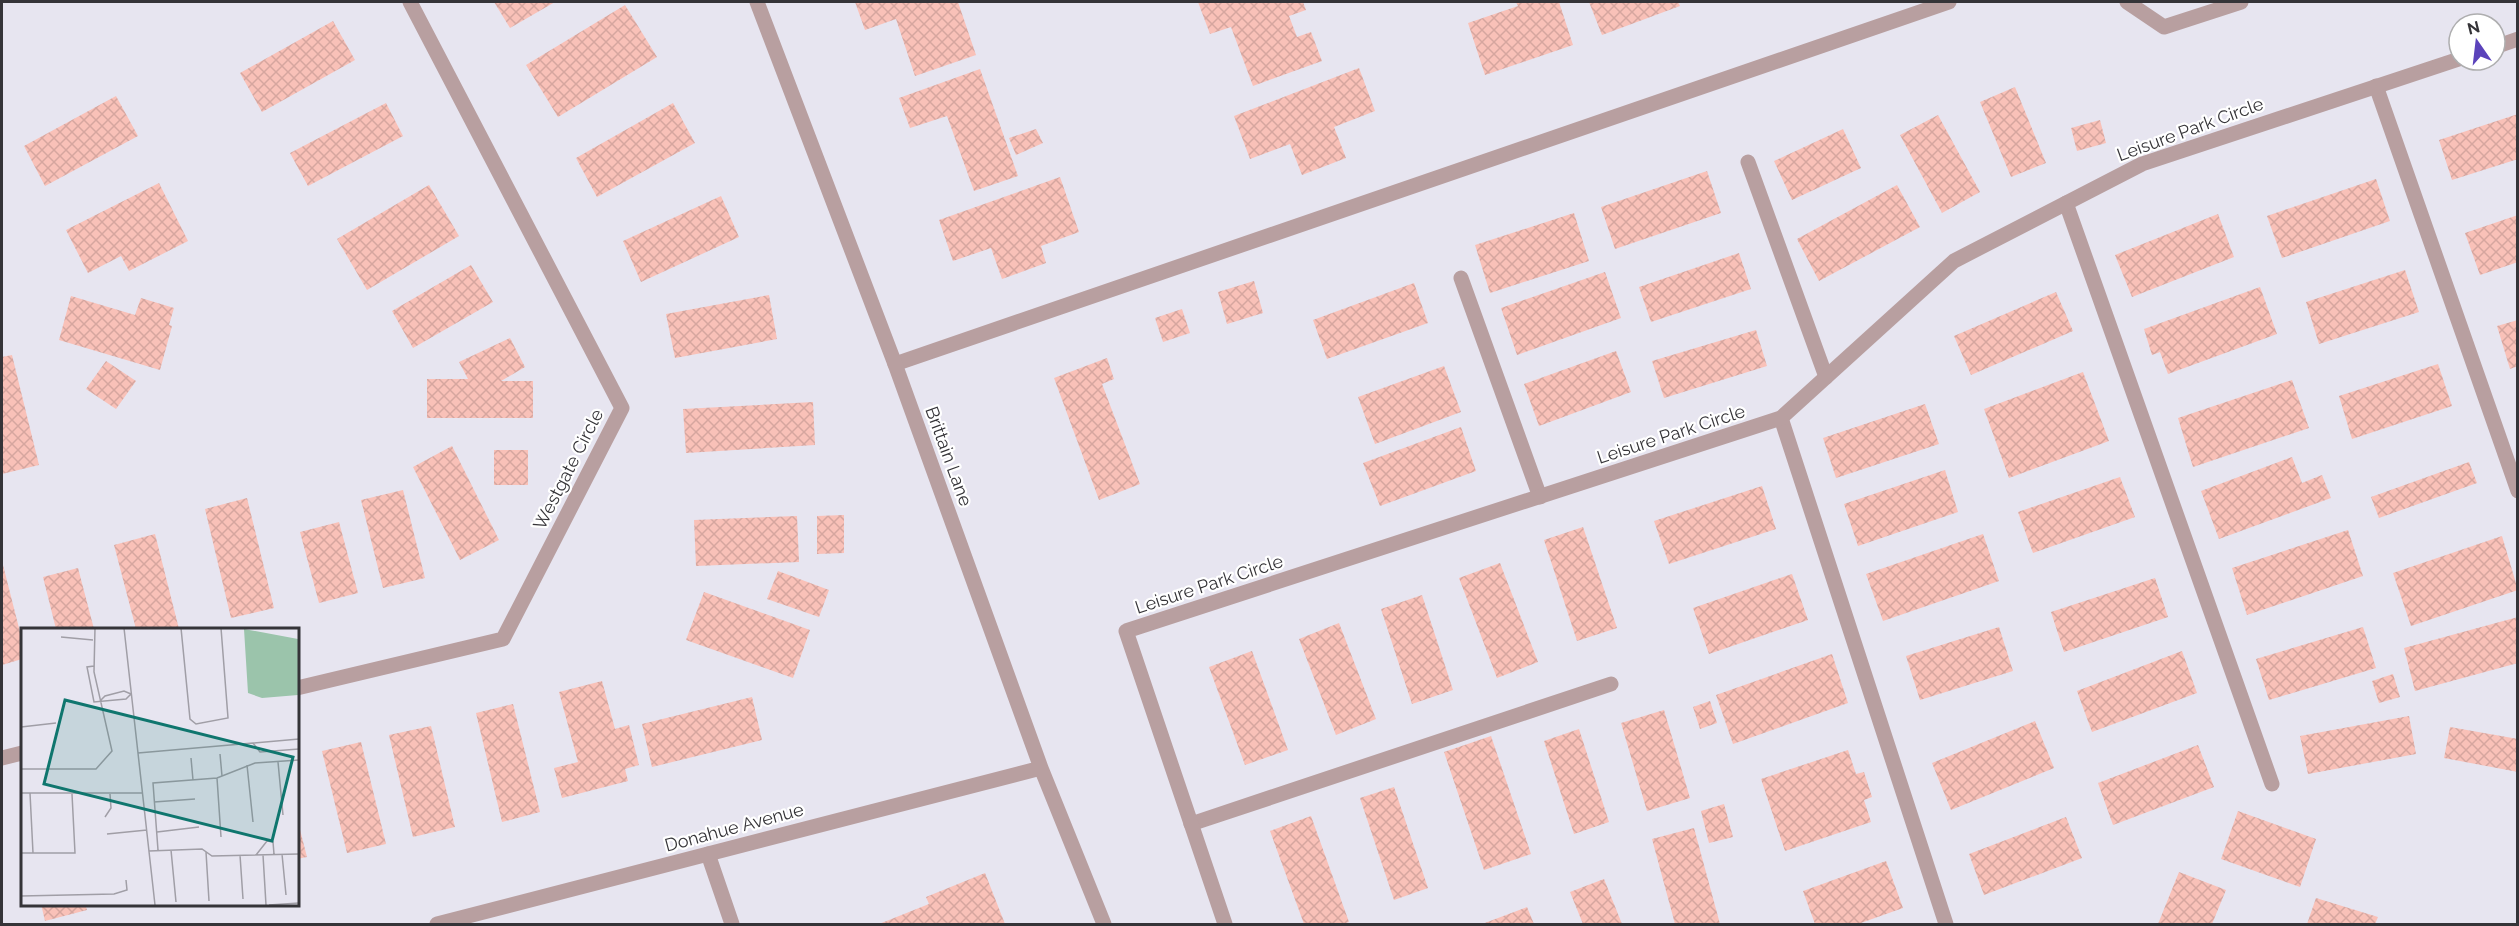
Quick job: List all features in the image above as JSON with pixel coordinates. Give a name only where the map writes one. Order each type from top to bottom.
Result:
[{"type":"street","name":"Westgate Circle","points":[[298,688],[503,639],[622,408],[410,2]]},
{"type":"street","name":"Brittain Lane","points":[[757,2],[895,364],[1041,768],[1104,924]]},
{"type":"street","points":[[895,364],[1949,2]]},
{"type":"street","points":[[2127,2],[2164,27],[2241,2]]},
{"type":"street","name":"Leisure Park Circle","points":[[1225,924],[1126,631],[1781,418],[1954,261],[2142,164],[2447,63]]},
{"type":"street","points":[[2376,86],[2517,490]]},
{"type":"street","points":[[1748,162],[1826,377]]},
{"type":"street","points":[[2066,203],[2272,784]]},
{"type":"street","points":[[1461,278],[1540,497]]},
{"type":"street","points":[[1781,418],[1946,924]]},
{"type":"street","points":[[1191,824],[1611,684]]},
{"type":"street","points":[[2,758],[21,753]]},
{"type":"street","name":"Donahue Avenue","points":[[437,924],[1041,768]]},
{"type":"street","points":[[708,854],[732,924]]},
{"type":"building","points":[[494,2],[555,2],[510,28]]},
{"type":"building","points":[[855,2],[958,2],[976,55],[915,76],[896,19],[865,30]]},
{"type":"building","points":[[1198,2],[1303,2],[1306,10],[1289,16],[1297,37],[1311,32],[1322,61],[1253,86],[1231,27],[1210,34]]},
{"type":"building","points":[[1516,2],[1559,2],[1573,45],[1485,75],[1468,23],[1518,6]]},
{"type":"building","points":[[1589,2],[1678,2],[1680,6],[1602,35]]},
{"type":"building","points":[[625,5],[657,57],[558,117],[526,65]]},
{"type":"building","points":[[333,21],[355,60],[262,112],[240,73]]},
{"type":"building","points":[[1359,68],[1375,111],[1334,127],[1346,158],[1302,175],[1290,144],[1250,159],[1234,116]]},
{"type":"building","points":[[980,69],[1018,176],[974,191],[947,116],[910,128],[899,98]]},
{"type":"building","points":[[2015,87],[2046,163],[2011,177],[1980,102]]},
{"type":"building","points":[[116,96],[138,136],[45,186],[24,146]]},
{"type":"building","points":[[386,103],[403,136],[308,186],[290,153]]},
{"type":"building","points":[[673,103],[695,143],[597,197],[576,158]]},
{"type":"building","points":[[2518,114],[2518,159],[2452,180],[2439,140]]},
{"type":"building","points":[[1938,115],[1980,192],[1942,213],[1900,135]]},
{"type":"building","points":[[2100,120],[2106,143],[2077,151],[2071,128]]},
{"type":"building","points":[[1036,129],[1043,143],[1016,155],[1009,138]]},
{"type":"building","points":[[1843,129],[1861,168],[1792,200],[1774,161]]},
{"type":"building","points":[[1707,171],[1721,213],[1615,249],[1601,207]]},
{"type":"building","points":[[1060,177],[1079,232],[1041,246],[1046,263],[1002,279],[991,248],[953,261],[939,220]]},
{"type":"building","points":[[2376,179],[2390,221],[2282,258],[2267,216]]},
{"type":"building","points":[[159,183],[188,241],[129,271],[121,256],[88,273],[66,230]]},
{"type":"building","points":[[429,185],[459,236],[367,290],[337,239]]},
{"type":"building","points":[[1897,185],[1920,227],[1819,281],[1797,239]]},
{"type":"building","points":[[721,196],[739,237],[641,282],[623,241]]},
{"type":"building","points":[[1574,213],[1589,261],[1490,293],[1475,245]]},
{"type":"building","points":[[2218,214],[2234,257],[2132,297],[2115,255]]},
{"type":"building","points":[[2518,215],[2518,262],[2480,275],[2465,233]]},
{"type":"building","points":[[1739,253],[1751,289],[1651,322],[1639,287]]},
{"type":"building","points":[[471,265],[493,302],[413,348],[392,311]]},
{"type":"building","points":[[2405,270],[2419,312],[2319,344],[2306,302]]},
{"type":"building","points":[[1605,272],[1621,318],[1517,355],[1501,308]]},
{"type":"building","points":[[1254,281],[1263,313],[1227,324],[1218,292]]},
{"type":"building","points":[[1414,283],[1428,323],[1327,359],[1313,320]]},
{"type":"building","points":[[2260,287],[2277,334],[2168,374],[2160,352],[2152,355],[2144,329]]},
{"type":"building","points":[[2056,292],[2073,331],[1971,375],[1954,336]]},
{"type":"building","points":[[769,295],[777,339],[675,358],[666,314]]},
{"type":"building","points":[[71,296],[135,315],[141,298],[174,308],[169,325],[172,326],[160,370],[59,340]]},
{"type":"building","points":[[1182,309],[1190,333],[1163,342],[1155,318]]},
{"type":"building","points":[[2518,320],[2518,366],[2510,369],[2497,326]]},
{"type":"building","points":[[1756,330],[1767,366],[1664,398],[1652,361]]},
{"type":"building","points":[[510,338],[525,367],[501,381],[533,381],[533,418],[427,418],[427,379],[468,379],[459,362]]},
{"type":"building","points":[[1616,351],[1631,392],[1539,426],[1524,384]]},
{"type":"building","points":[[12,355],[39,465],[2,474],[2,357]]},
{"type":"building","points":[[1107,358],[1114,379],[1102,384],[1140,484],[1099,500],[1054,378]]},
{"type":"building","points":[[106,361],[136,381],[116,409],[86,389]]},
{"type":"building","points":[[2438,364],[2452,406],[2352,439],[2339,396]]},
{"type":"building","points":[[1444,366],[1461,412],[1375,444],[1358,397]]},
{"type":"building","points":[[2083,372],[2109,441],[2009,478],[1984,409]]},
{"type":"building","points":[[2292,380],[2309,428],[2193,467],[2178,418]]},
{"type":"building","points":[[813,402],[815,445],[686,453],[683,409]]},
{"type":"building","points":[[1925,404],[1939,444],[1836,478],[1823,438]]},
{"type":"building","points":[[1461,427],[1476,471],[1380,506],[1363,463]]},
{"type":"building","points":[[452,446],[499,540],[460,560],[413,467]]},
{"type":"building","points":[[494,450],[528,450],[528,485],[494,485]]},
{"type":"building","points":[[2292,457],[2302,483],[2322,475],[2331,498],[2219,539],[2201,491]]},
{"type":"building","points":[[2469,462],[2477,483],[2379,518],[2371,497]]},
{"type":"building","points":[[1945,470],[1958,512],[1858,546],[1844,504]]},
{"type":"building","points":[[2120,477],[2135,517],[2033,553],[2018,512]]},
{"type":"building","points":[[1762,486],[1776,529],[1669,564],[1654,521]]},
{"type":"building","points":[[403,490],[425,578],[383,588],[361,500]]},
{"type":"building","points":[[247,498],[274,608],[231,618],[205,509]]},
{"type":"building","points":[[844,515],[844,553],[817,554],[817,516]]},
{"type":"building","points":[[797,516],[799,562],[696,566],[694,520]]},
{"type":"building","points":[[339,522],[358,593],[319,603],[300,532]]},
{"type":"building","points":[[1583,527],[1617,628],[1577,641],[1544,540]]},
{"type":"building","points":[[2348,530],[2363,576],[2247,615],[2232,568]]},
{"type":"building","points":[[155,534],[179,628],[136,628],[114,545]]},
{"type":"building","points":[[1983,534],[1999,581],[1883,621],[1866,574]]},
{"type":"building","points":[[2502,536],[2518,590],[2411,626],[2393,573]]},
{"type":"building","points":[[2,561],[21,636],[21,659],[2,665]]},
{"type":"building","points":[[1500,563],[1538,662],[1497,678],[1459,578]]},
{"type":"building","points":[[78,568],[94,628],[56,628],[43,577]]},
{"type":"building","points":[[778,571],[829,590],[819,617],[767,599]]},
{"type":"building","points":[[1792,574],[1808,620],[1709,654],[1693,608]]},
{"type":"building","points":[[2155,578],[2168,617],[2064,652],[2051,612]]},
{"type":"building","points":[[704,592],[810,630],[793,678],[686,640]]},
{"type":"building","points":[[1422,595],[1453,690],[1412,704],[1381,609]]},
{"type":"building","points":[[2518,617],[2518,663],[2415,691],[2404,648]]},
{"type":"building","points":[[1339,623],[1376,719],[1336,735],[1299,639]]},
{"type":"building","points":[[1999,627],[2013,671],[1920,700],[1906,656]]},
{"type":"building","points":[[2363,627],[2376,668],[2269,700],[2256,659]]},
{"type":"building","points":[[1252,651],[1288,750],[1245,765],[1209,667]]},
{"type":"building","points":[[2182,651],[2197,693],[2092,732],[2077,691]]},
{"type":"building","points":[[1832,654],[1848,703],[1733,744],[1716,695]]},
{"type":"building","points":[[2393,674],[2400,697],[2379,703],[2372,681]]},
{"type":"building","points":[[602,681],[615,729],[629,725],[639,765],[625,769],[628,781],[562,798],[554,768],[578,762],[559,692]]},
{"type":"building","points":[[752,697],[762,740],[652,767],[642,724]]},
{"type":"building","points":[[1710,701],[1717,723],[1700,729],[1693,707]]},
{"type":"building","points":[[513,704],[540,812],[502,822],[476,713]]},
{"type":"building","points":[[1664,710],[1690,798],[1647,811],[1621,723]]},
{"type":"building","points":[[2409,716],[2416,754],[2308,774],[2300,736]]},
{"type":"building","points":[[2035,721],[2054,768],[1951,810],[1932,763]]},
{"type":"building","points":[[431,726],[455,827],[413,837],[389,735]]},
{"type":"building","points":[[2450,727],[2518,739],[2518,772],[2444,758]]},
{"type":"building","points":[[1579,729],[1609,822],[1574,834],[1544,741]]},
{"type":"building","points":[[1491,736],[1531,854],[1484,870],[1444,752]]},
{"type":"building","points":[[361,742],[386,844],[347,853],[322,751]]},
{"type":"building","points":[[2198,745],[2214,787],[2113,825],[2098,783]]},
{"type":"building","points":[[1848,750],[1856,774],[1864,772],[1872,797],[1864,800],[1871,822],[1785,851],[1761,779]]},
{"type":"building","points":[[1394,787],[1428,888],[1394,900],[1360,798]]},
{"type":"building","points":[[1724,804],[1733,837],[1709,843],[1701,811]]},
{"type":"building","points":[[2238,811],[2316,839],[2300,887],[2221,859]]},
{"type":"building","points":[[1311,816],[1349,922],[1343,924],[1304,924],[1270,831]]},
{"type":"building","points":[[2066,817],[2082,858],[1984,895],[1969,854]]},
{"type":"building","points":[[298,822],[307,857],[298,859]]},
{"type":"building","points":[[1694,828],[1720,924],[1675,924],[1652,839]]},
{"type":"building","points":[[1886,861],[1903,908],[1858,924],[1815,924],[1803,891]]},
{"type":"building","points":[[2179,872],[2226,890],[2212,924],[2158,924]]},
{"type":"building","points":[[985,873],[1005,924],[879,924],[929,904],[926,897]]},
{"type":"building","points":[[1604,879],[1622,924],[1583,924],[1570,892]]},
{"type":"building","points":[[2316,898],[2378,917],[2375,924],[2307,924]]},
{"type":"building","points":[[41,905],[85,905],[87,910],[45,921]]},
{"type":"building","points":[[1527,907],[1534,924],[1482,924]]}]
